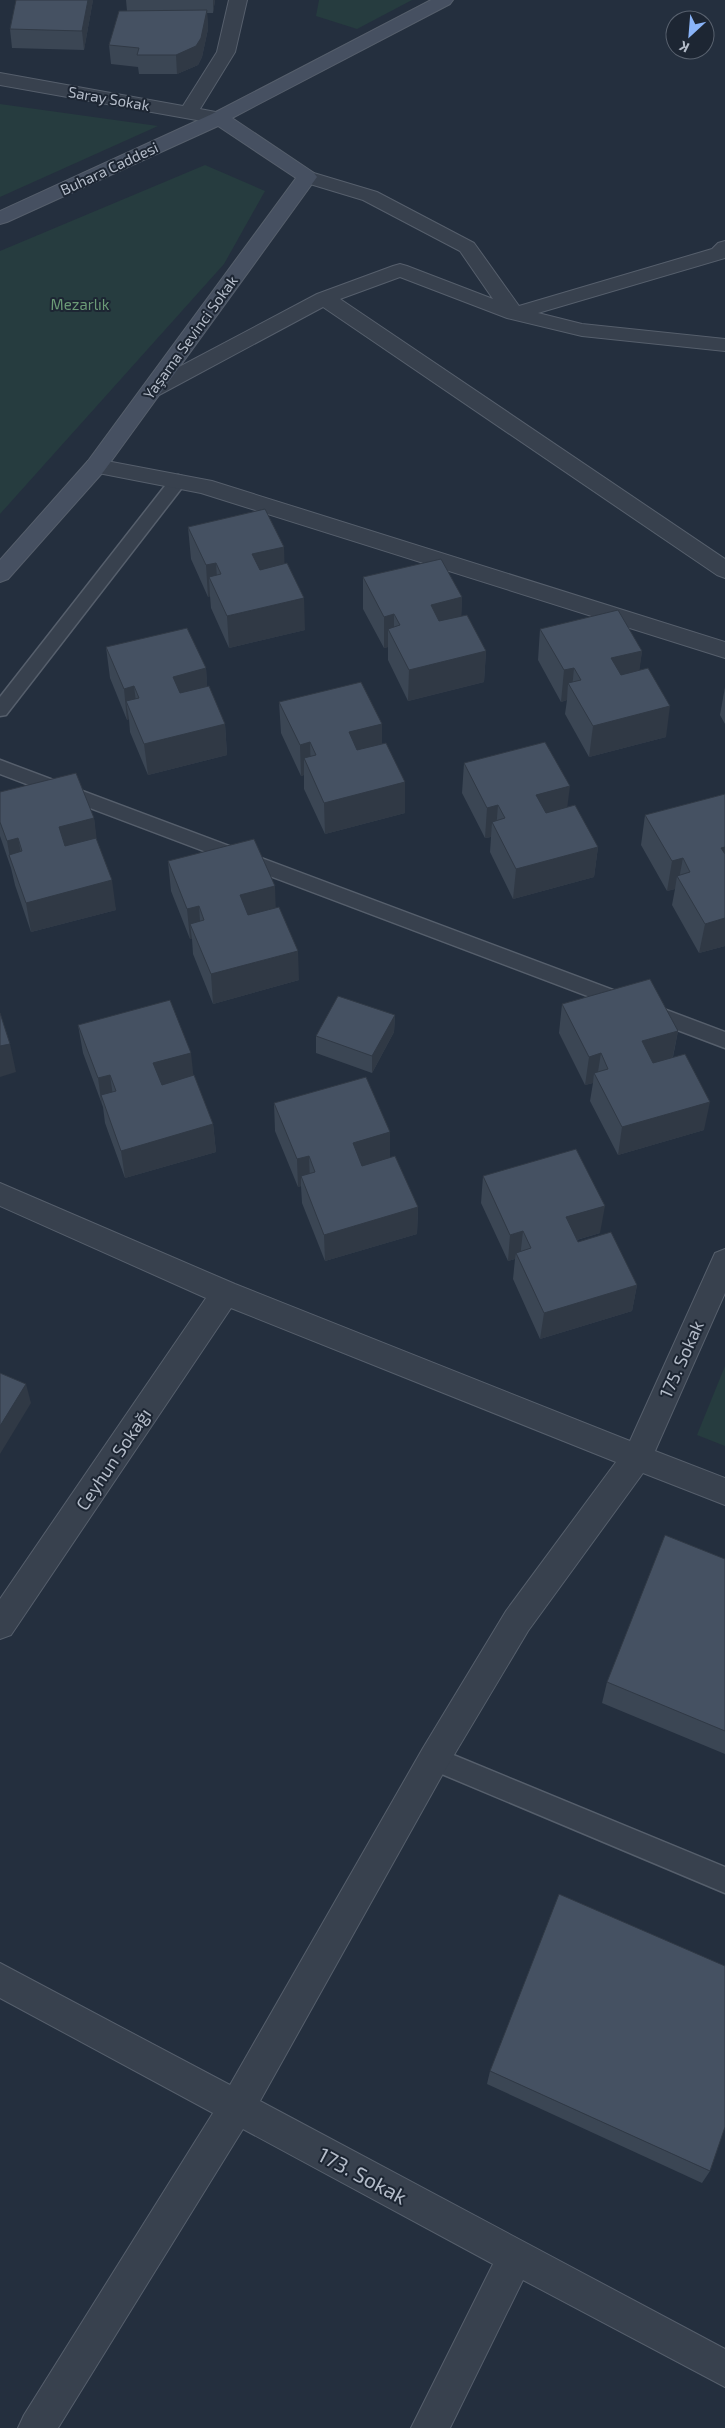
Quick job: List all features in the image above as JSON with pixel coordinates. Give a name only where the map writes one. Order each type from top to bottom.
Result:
[{"type":"street","points":[[189,112],[226,52],[238,0]]},
{"type":"street","name":"Buhara Caddesi","points":[[0,218],[218,118],[444,0]]},
{"type":"street","name":"Saray Sokak","points":[[0,79],[218,118]]},
{"type":"street","points":[[218,118],[307,177],[370,196],[467,247],[514,314]]},
{"type":"street","name":"Yaşama Sevinci Sokak","points":[[0,574],[96,466],[307,177]]},
{"type":"street","points":[[514,314],[719,253],[725,248]]},
{"type":"street","points":[[152,390],[324,298],[400,270],[514,314],[582,330],[725,345]]},
{"type":"street","points":[[324,298],[725,570]]},
{"type":"street","points":[[96,466],[204,486],[725,650]]},
{"type":"street","points":[[0,1194],[225,1293],[725,1492]]},
{"type":"street","name":"175. Sokak","points":[[37,2428],[236,2107],[434,1759],[517,1621],[638,1456],[725,1261]]},
{"type":"street","name":"Ceyhun Sokağı","points":[[0,1625],[225,1293]]},
{"type":"street","name":"173. Sokak","points":[[0,1980],[725,2369]]},
{"type":"street","points":[[430,2428],[515,2257]]},
{"type":"lane","points":[[0,710],[178,481]]},
{"type":"lane","points":[[0,767],[725,1040]]},
{"type":"lane","points":[[434,1759],[725,1880]]},
{"type":"green space","points":[[319,0],[412,0],[357,29],[316,16]]},
{"type":"green space","points":[[0,104],[158,126],[0,197]]},
{"type":"green space","name":"Mezarlık","points":[[205,165],[265,191],[224,264],[0,514],[0,251]]},
{"type":"green space","points":[[725,1366],[725,1446],[697,1435]]},
{"type":"building","points":[[16,0],[88,0],[82,31],[10,29]]},
{"type":"building","points":[[207,10],[201,38],[196,46],[176,55],[137,55],[139,48],[109,45],[119,11]]},
{"type":"building","points":[[265,509],[284,547],[252,554],[260,570],[287,563],[304,598],[227,616],[209,577],[221,574],[216,563],[206,565],[188,527]]},
{"type":"building","points":[[441,559],[462,597],[431,605],[439,621],[467,615],[486,651],[409,670],[388,629],[400,625],[394,614],[384,617],[363,577]]},
{"type":"building","points":[[618,610],[642,651],[611,658],[621,675],[648,668],[670,706],[593,726],[568,683],[581,680],[574,668],[564,670],[540,629]]},
{"type":"building","points":[[187,628],[206,668],[173,677],[180,693],[209,686],[225,724],[144,744],[126,701],[139,698],[134,686],[124,689],[106,647]]},
{"type":"building","points":[[361,682],[382,724],[349,732],[357,750],[386,743],[405,782],[324,803],[304,758],[316,755],[310,742],[300,745],[279,702]]},
{"type":"building","points":[[545,742],[570,786],[536,795],[546,813],[575,805],[598,847],[516,869],[492,822],[505,818],[498,805],[487,808],[464,763]]},
{"type":"building","points":[[76,773],[94,818],[59,827],[65,846],[96,838],[112,880],[26,903],[9,855],[22,851],[18,838],[7,841],[0,822],[0,792]]},
{"type":"building","points":[[725,794],[725,847],[721,848],[725,854],[725,918],[705,924],[677,876],[690,872],[683,858],[672,861],[645,815]]},
{"type":"building","points":[[254,839],[275,886],[240,895],[248,915],[279,907],[298,951],[211,974],[190,924],[204,920],[199,906],[187,909],[168,861]]},
{"type":"building","points":[[650,979],[678,1031],[642,1041],[653,1063],[685,1054],[710,1102],[622,1127],[594,1073],[608,1069],[601,1053],[589,1057],[562,1004]]},
{"type":"building","points":[[338,996],[395,1015],[372,1056],[316,1036]]},
{"type":"building","points":[[170,1000],[191,1053],[153,1063],[162,1085],[194,1075],[213,1124],[121,1151],[101,1095],[116,1091],[110,1075],[98,1078],[78,1025]]},
{"type":"building","points":[[0,1013],[10,1044],[0,1046]]},
{"type":"building","points":[[366,1077],[390,1132],[353,1143],[362,1166],[395,1156],[418,1207],[324,1235],[301,1176],[315,1172],[309,1156],[297,1159],[274,1103]]},
{"type":"building","points":[[576,1149],[605,1206],[566,1217],[578,1242],[611,1232],[637,1285],[544,1313],[516,1253],[531,1248],[523,1231],[510,1235],[483,1176]]},
{"type":"building","points":[[0,1373],[26,1384],[0,1426]]},
{"type":"building","points":[[665,1535],[725,1559],[725,1731],[607,1682]]},
{"type":"building","points":[[559,1894],[725,1966],[725,2127],[710,2171],[490,2071]]}]
